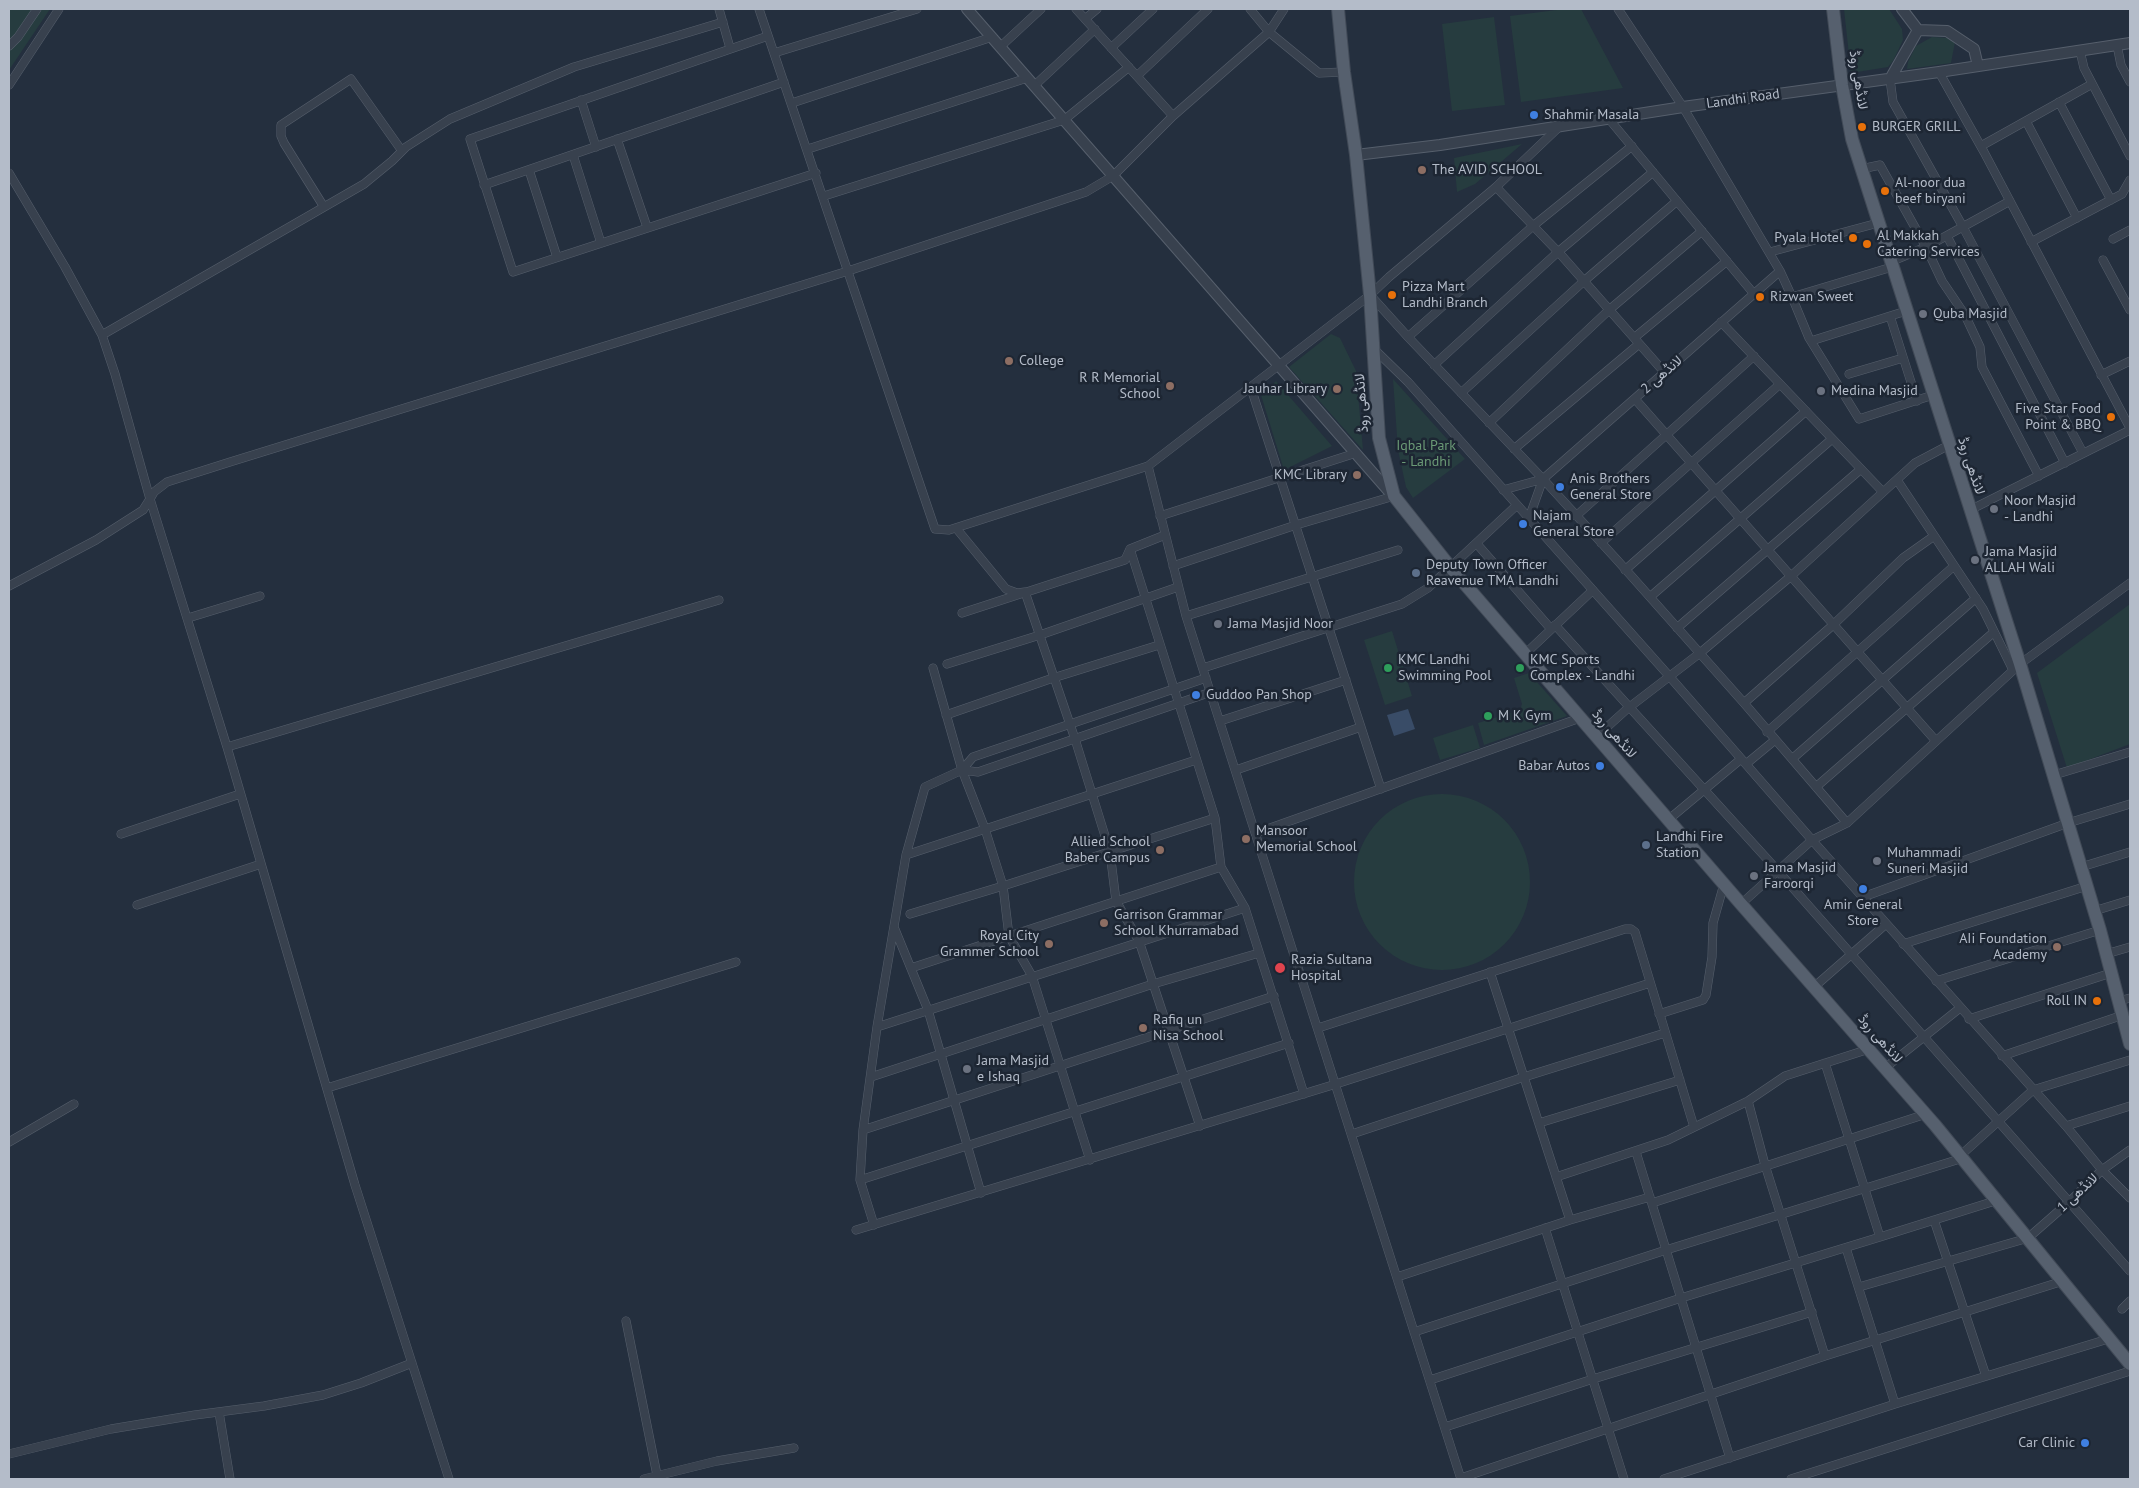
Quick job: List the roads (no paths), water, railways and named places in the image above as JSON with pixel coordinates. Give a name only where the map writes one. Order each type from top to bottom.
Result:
[{"type":"main road","name":"لانڈھی روڈ","points":[[1338,9],[1344,72],[1356,155],[1370,295],[1379,438],[1394,496],[1451,568],[1524,654],[1926,1114],[2130,1364]]},
{"type":"main road","name":"لانڈھی روڈ","points":[[1833,9],[1842,85],[1852,139],[1970,510],[2017,667],[2054,775],[2111,973],[2125,999],[2123,1015],[2130,1044]]},
{"type":"street","points":[[9,46],[18,38],[36,9]]},
{"type":"street","points":[[9,85],[59,9]]},
{"type":"street","points":[[719,9],[730,48]]},
{"type":"street","points":[[759,9],[824,196],[934,530],[956,528],[1148,466],[1251,388],[1331,323],[1370,295],[1389,276],[1496,187],[1558,127]]},
{"type":"street","points":[[774,53],[917,9]]},
{"type":"street","points":[[1000,47],[1041,9]]},
{"type":"street","points":[[1076,9],[1173,116]]},
{"type":"street","points":[[1085,19],[1097,9]]},
{"type":"street","points":[[1111,48],[1153,9]]},
{"type":"street","points":[[1137,76],[1208,9]]},
{"type":"street","points":[[1250,9],[1269,32],[1319,73],[1344,72]]},
{"type":"street","points":[[9,586],[96,540],[143,510],[154,492],[167,482],[848,271],[1086,192],[1113,176],[1173,116],[1269,32],[1284,9]]},
{"type":"street","points":[[1902,9],[1918,30]]},
{"type":"street","points":[[969,10],[1394,496],[1296,525],[1173,566]]},
{"type":"street","points":[[1622,10],[1770,252],[1780,270],[1811,341],[1859,419],[1933,395]]},
{"type":"street","points":[[102,335],[364,184],[421,135],[450,119],[574,67],[723,22]]},
{"type":"street","points":[[1034,86],[1095,29]]},
{"type":"street","points":[[1918,30],[1947,31],[1974,49],[1978,66]]},
{"type":"street","points":[[1918,30],[1890,79],[1893,102],[1963,227],[2084,454]]},
{"type":"street","points":[[768,36],[470,139],[513,272],[816,173]]},
{"type":"street","points":[[792,103],[992,37]]},
{"type":"street","name":"Landhi Road","points":[[1356,155],[2130,43]]},
{"type":"street","points":[[2117,45],[2121,65],[2130,82]]},
{"type":"street","points":[[2080,51],[2084,68],[2130,156]]},
{"type":"street","points":[[824,196],[1064,120],[1129,67]]},
{"type":"street","points":[[1939,72],[1981,146],[2130,429],[2084,454],[1970,510]]},
{"type":"street","points":[[808,149],[1027,78]]},
{"type":"street","points":[[324,207],[284,143],[281,136],[282,125],[351,79],[402,151]]},
{"type":"street","points":[[484,185],[784,82]]},
{"type":"street","points":[[1981,146],[2092,84]]},
{"type":"street","points":[[581,100],[596,147]]},
{"type":"street","points":[[2059,102],[2111,200]]},
{"type":"street","points":[[1609,119],[1754,294]]},
{"type":"street","points":[[2026,121],[2077,218]]},
{"type":"street","points":[[617,140],[648,227]]},
{"type":"street","points":[[1408,338],[1533,226],[1632,146]]},
{"type":"street","points":[[573,155],[601,243]]},
{"type":"street","points":[[1861,168],[1880,165],[1926,247],[1942,281],[1965,315],[1980,347],[1982,367],[2039,476]]},
{"type":"street","points":[[529,170],[557,257]]},
{"type":"street","points":[[9,172],[102,335],[115,374],[150,499],[227,747],[355,1185],[449,1479]]},
{"type":"street","points":[[1434,366],[1558,252],[1653,172]]},
{"type":"street","points":[[2031,242],[2122,194],[2130,180]]},
{"type":"street","points":[[1496,187],[1558,252],[1664,373]]},
{"type":"street","points":[[1461,393],[1584,281],[1677,201]]},
{"type":"street","points":[[1792,297],[1891,264],[2010,201]]},
{"type":"street","points":[[1770,252],[1878,223]]},
{"type":"street","points":[[1489,423],[1609,310],[1702,231]]},
{"type":"street","points":[[2113,239],[2130,231]]},
{"type":"street","points":[[1947,236],[2065,463]]},
{"type":"street","points":[[2103,260],[2130,310]]},
{"type":"street","points":[[1514,449],[1727,261]]},
{"type":"street","name":"لانڈھی 2","points":[[1543,480],[1780,270]]},
{"type":"street","points":[[1370,295],[1434,366],[1601,543],[1744,703],[1847,823]]},
{"type":"street","points":[[1811,341],[1906,311]]},
{"type":"street","points":[[1890,316],[1917,400]]},
{"type":"street","points":[[1721,322],[1883,492]]},
{"type":"street","points":[[1373,348],[1408,382],[1670,677],[1936,982],[2066,1126],[2102,1170],[2130,1198]]},
{"type":"street","points":[[1576,516],[1754,356]]},
{"type":"street","points":[[1849,374],[1904,358]]},
{"type":"street","points":[[2101,375],[2130,361]]},
{"type":"street","points":[[1601,543],[1780,384]]},
{"type":"street","points":[[1251,388],[1381,789]]},
{"type":"street","points":[[1634,399],[1936,741]]},
{"type":"street","points":[[1625,570],[1806,411]]},
{"type":"street","points":[[1650,598],[1832,438]]},
{"type":"street","points":[[1596,737],[1629,707],[1700,653],[1790,577],[1915,463],[1949,445]]},
{"type":"street","points":[[1160,516],[1356,453]]},
{"type":"street","points":[[1148,466],[1186,616],[1461,1479],[1826,1356],[1876,1342],[2063,1282]]},
{"type":"street","points":[[1677,628],[1861,469]]},
{"type":"street","points":[[1503,490],[1543,480]]},
{"type":"street","points":[[1529,518],[1543,480]]},
{"type":"street","points":[[1897,480],[1976,598],[1994,632],[2017,667]]},
{"type":"street","points":[[1203,668],[1402,604],[1428,588],[1517,506]]},
{"type":"street","points":[[956,528],[1006,589],[1017,593],[1025,592]]},
{"type":"street","points":[[962,613],[1126,560],[1130,549],[1165,535]]},
{"type":"street","points":[[1744,703],[1833,625],[1903,558],[1934,536]]},
{"type":"street","points":[[1477,544],[1778,870],[2130,1271]]},
{"type":"street","points":[[1130,549],[1215,818],[1221,867],[1245,908],[1304,1094]]},
{"type":"street","points":[[1186,616],[1398,550]]},
{"type":"street","points":[[1767,732],[1954,566]]},
{"type":"street","points":[[1741,904],[1812,840],[1847,823],[2017,667],[2130,583]]},
{"type":"street","points":[[947,664],[1145,600],[1178,586]]},
{"type":"street","points":[[1524,654],[1593,590]]},
{"type":"street","points":[[1025,592],[1075,739],[1110,852],[1116,901],[1139,941],[1200,1126]]},
{"type":"street","points":[[188,618],[260,596]]},
{"type":"street","points":[[1792,759],[1976,598]]},
{"type":"street","points":[[227,747],[719,600]]},
{"type":"street","points":[[1816,787],[1994,632]]},
{"type":"street","points":[[946,715],[1159,645]]},
{"type":"street","points":[[933,668],[962,770],[985,829],[1003,886],[1008,936],[1032,976],[1090,1160]]},
{"type":"street","points":[[874,1225],[860,1180],[863,1130],[877,1027],[906,855],[925,786],[962,770],[974,757],[1206,678]]},
{"type":"street","points":[[1220,721],[1346,680]]},
{"type":"street","points":[[962,770],[978,772],[1211,692]]},
{"type":"street","points":[[1256,833],[1580,718]]},
{"type":"street","points":[[1236,770],[1361,727]]},
{"type":"street","points":[[1668,820],[1704,790],[1775,740]]},
{"type":"street","points":[[2054,775],[2130,752]]},
{"type":"street","points":[[906,855],[1196,760]]},
{"type":"street","points":[[121,834],[240,794]]},
{"type":"street","points":[[1863,897],[2068,823],[2130,804]]},
{"type":"street","points":[[910,914],[1215,818]]},
{"type":"street","points":[[2081,867],[2130,852]]},
{"type":"street","points":[[138,905],[261,864]]},
{"type":"street","points":[[911,968],[1221,867]]},
{"type":"street","points":[[1660,1014],[1703,1000],[1706,995],[1712,957],[1713,924],[1724,884]]},
{"type":"street","points":[[1903,944],[2086,886]]},
{"type":"street","points":[[2094,911],[2130,900]]},
{"type":"street","points":[[877,1027],[1245,908]]},
{"type":"street","points":[[1814,987],[1886,924]]},
{"type":"street","points":[[894,927],[928,1010],[980,1193]]},
{"type":"street","points":[[1318,1028],[1625,929],[1631,929],[1635,932],[1694,1127]]},
{"type":"street","points":[[1936,982],[2100,930]]},
{"type":"street","points":[[2106,954],[2130,947]]},
{"type":"street","points":[[870,1077],[1153,984],[1259,952]]},
{"type":"street","points":[[327,1088],[736,962]]},
{"type":"street","points":[[1490,972],[1570,1220]]},
{"type":"street","points":[[1969,1019],[2111,973]]},
{"type":"street","points":[[856,1230],[1304,1094],[1650,983]]},
{"type":"street","points":[[863,1130],[1274,996]]},
{"type":"street","points":[[1885,1068],[1960,1008]]},
{"type":"street","points":[[2002,1056],[2123,1015]]},
{"type":"street","points":[[1352,1134],[1665,1033]]},
{"type":"street","points":[[860,1180],[1289,1043]]},
{"type":"street","points":[[1556,1177],[1668,1140],[1748,1101],[1785,1076],[1869,1050]]},
{"type":"street","points":[[1414,1332],[1562,1283],[1962,1157],[2033,1090],[2130,1060]]},
{"type":"street","points":[[1826,1063],[1880,1237]]},
{"type":"street","points":[[1539,1123],[1680,1080]]},
{"type":"street","points":[[1748,1101],[1765,1165],[1826,1356]]},
{"type":"street","points":[[9,1142],[74,1104]]},
{"type":"street","points":[[2066,1126],[2130,1106]]},
{"type":"street","points":[[1397,1277],[1570,1220],[1651,1200],[1926,1114]]},
{"type":"street","name":"لانڈھی 1","points":[[2028,1238],[2102,1170],[2130,1150]]},
{"type":"street","points":[[1636,1152],[1730,1458]]},
{"type":"street","points":[[1430,1380],[1681,1298],[1998,1200]]},
{"type":"street","points":[[1934,1220],[1986,1376]]},
{"type":"street","points":[[1545,1228],[1624,1479]]},
{"type":"street","points":[[1859,1287],[2028,1238]]},
{"type":"street","points":[[1846,1248],[1896,1404]]},
{"type":"street","points":[[2122,1309],[2130,1300]]},
{"type":"street","points":[[1444,1426],[1696,1346],[1812,1312]]},
{"type":"street","points":[[626,1321],[657,1475]]},
{"type":"street","points":[[1664,1479],[1896,1404],[2108,1339]]},
{"type":"street","points":[[9,1454],[111,1429],[264,1406],[323,1395],[361,1383],[412,1363]]},
{"type":"street","points":[[1791,1479],[2130,1371]]},
{"type":"street","points":[[219,1412],[230,1479]]},
{"type":"street","points":[[644,1479],[717,1461],[794,1448]]},
{"type":"water","points":[[1408,709],[1415,729],[1394,736],[1387,715]]},
{"type":"place","name":"Shahmir Masala","points":[[1534,115]]},
{"type":"place","name":"BURGER GRILL","points":[[1862,127]]},
{"type":"place","name":"The AVID SCHOOL","points":[[1422,170]]},
{"type":"place","name":"Al-noor dua beef biryani","points":[[1885,191]]},
{"type":"place","name":"Pyala Hotel","points":[[1853,238]]},
{"type":"place","name":"Al Makkah Catering Services","points":[[1867,244]]},
{"type":"place","name":"Pizza Mart Landhi Branch","points":[[1392,295]]},
{"type":"place","name":"Rizwan Sweet","points":[[1760,297]]},
{"type":"place","name":"Quba Masjid","points":[[1923,314]]},
{"type":"place","name":"College","points":[[1009,361]]},
{"type":"place","name":"R R Memorial School","points":[[1170,386]]},
{"type":"place","name":"Jauhar Library","points":[[1337,389]]},
{"type":"place","name":"Medina Masjid","points":[[1821,391]]},
{"type":"place","name":"Five Star Food Point & BBQ","points":[[2111,417]]},
{"type":"place","name":"KMC Library","points":[[1357,475]]},
{"type":"place","name":"Anis Brothers General Store","points":[[1560,487]]},
{"type":"place","name":"Noor Masjid - Landhi","points":[[1994,509]]},
{"type":"place","name":"Najam General Store","points":[[1523,524]]},
{"type":"place","name":"Jama Masjid ALLAH Wali","points":[[1975,560]]},
{"type":"place","name":"Deputy Town Officer Reavenue TMA Landhi","points":[[1416,573]]},
{"type":"place","name":"Jama Masjid Noor","points":[[1218,624]]},
{"type":"place","name":"KMC Landhi Swimming Pool","points":[[1388,668]]},
{"type":"place","name":"KMC Sports Complex - Landhi","points":[[1520,668]]},
{"type":"place","name":"Guddoo Pan Shop","points":[[1196,695]]},
{"type":"place","name":"M K Gym","points":[[1488,716]]},
{"type":"place","name":"Babar Autos","points":[[1600,766]]},
{"type":"place","name":"Mansoor Memorial School","points":[[1246,839]]},
{"type":"place","name":"Landhi Fire Station","points":[[1646,845]]},
{"type":"place","name":"Allied School Baber Campus","points":[[1160,850]]},
{"type":"place","name":"Muhammadi Suneri Masjid","points":[[1877,861]]},
{"type":"place","name":"Jama Masjid Faroorqi","points":[[1754,876]]},
{"type":"place","name":"Amir General Store","points":[[1863,889]]},
{"type":"place","name":"Garrison Grammar School Khurramabad","points":[[1104,923]]},
{"type":"place","name":"Royal City Grammer School","points":[[1049,944]]},
{"type":"place","name":"AIi Foundation Academy","points":[[2057,947]]},
{"type":"place","name":"Razia Sultana Hospital","points":[[1280,968]]},
{"type":"place","name":"Roll IN","points":[[2097,1001]]},
{"type":"place","name":"Rafiq un Nisa School","points":[[1143,1028]]},
{"type":"place","name":"Jama Masjid e Ishaq","points":[[967,1069]]},
{"type":"place","name":"Car Clinic","points":[[2085,1443]]},
{"type":"park label","name":"Iqbal Park - Landhi","points":[[1426,454]]}]
